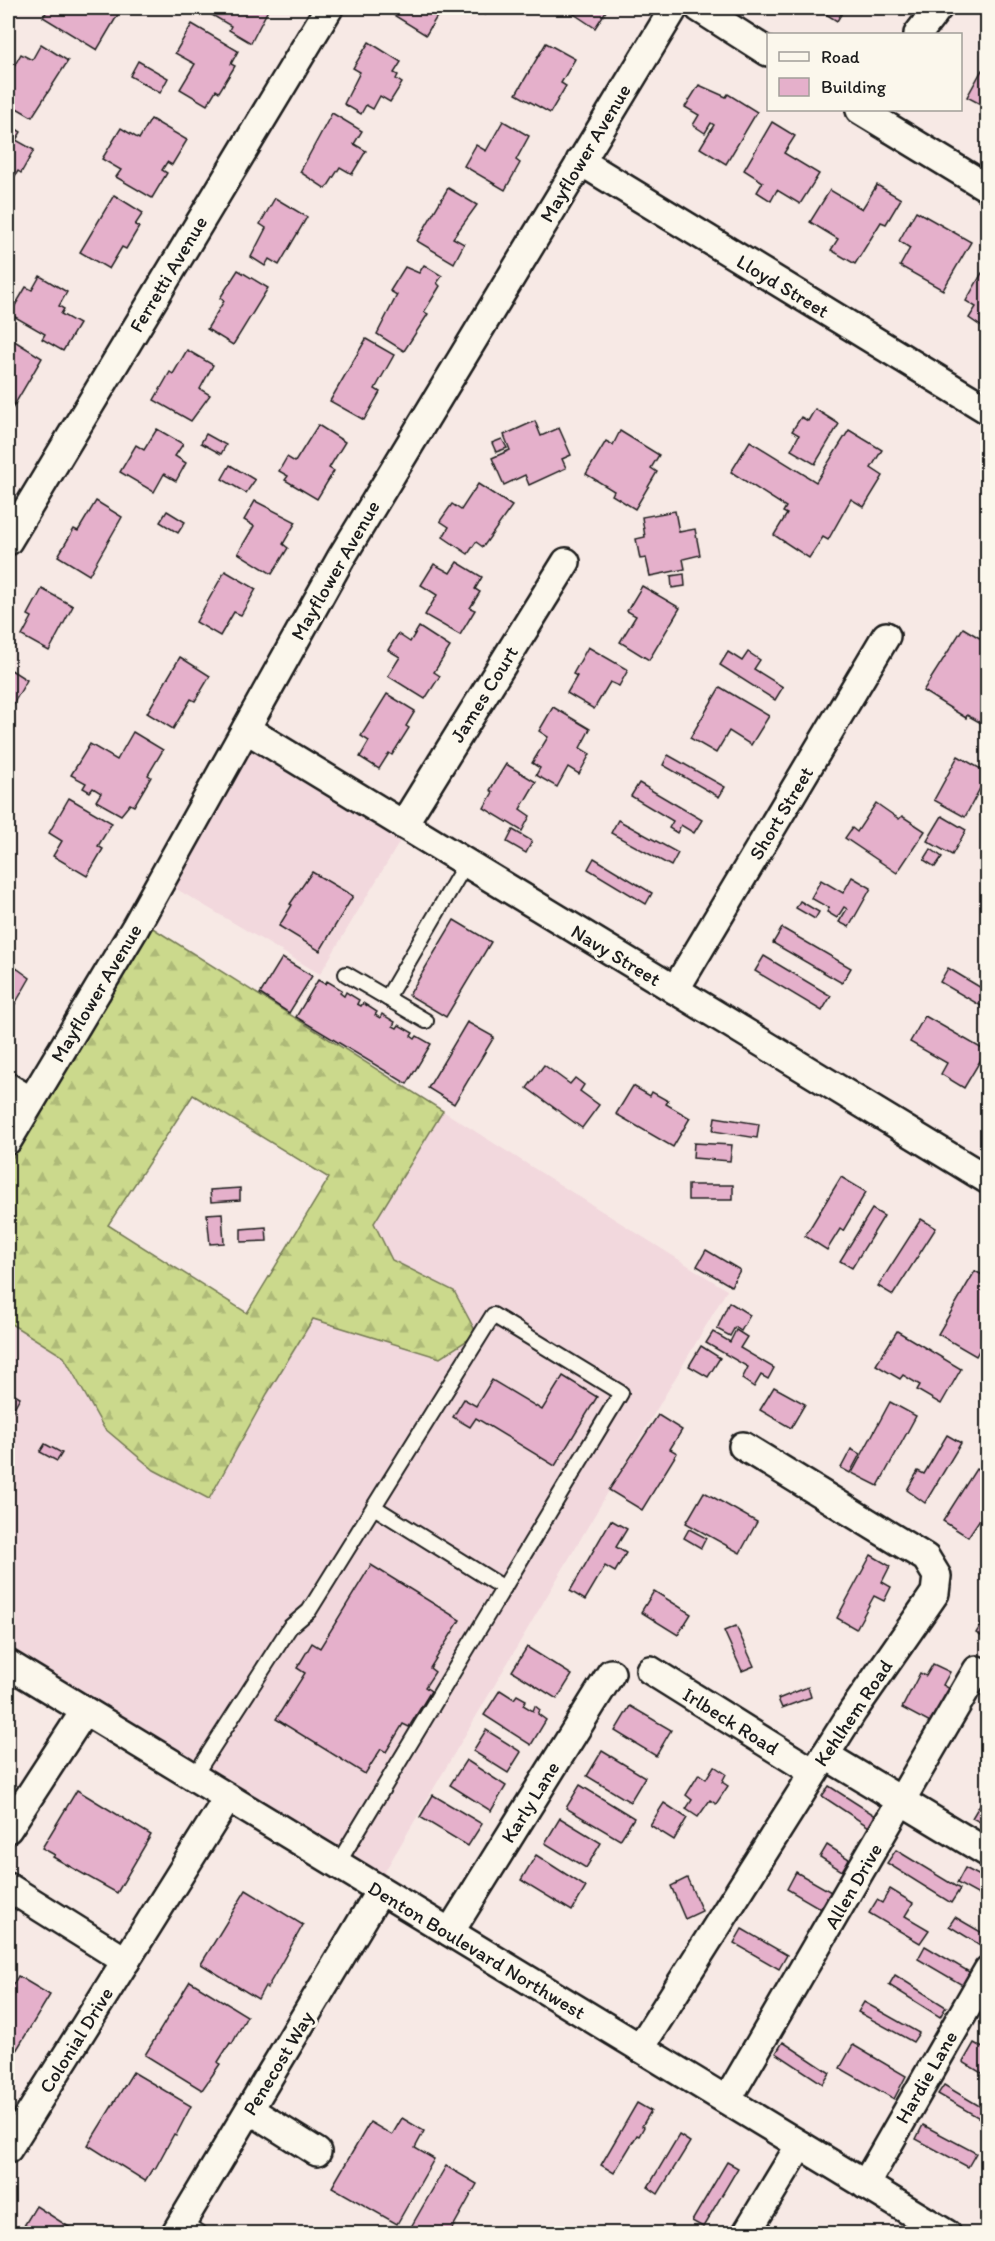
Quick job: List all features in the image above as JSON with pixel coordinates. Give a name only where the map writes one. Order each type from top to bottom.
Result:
[{"type":"street","name":"Ferretti Avenue","points":[[8,541],[329,8]]},
{"type":"street","name":"Mayflower Avenue","points":[[8,1140],[135,928],[341,558],[674,8]]},
{"type":"street","points":[[699,8],[767,51]]},
{"type":"street","points":[[919,33],[938,8]]},
{"type":"street","points":[[865,111],[987,188]]},
{"type":"street","name":"Lloyd Street","points":[[580,161],[987,410]]},
{"type":"street","name":"James Court","points":[[403,825],[566,562]]},
{"type":"street","name":"Short Street","points":[[675,990],[886,636]]},
{"type":"street","name":"Navy Street","points":[[246,729],[987,1178]]},
{"type":"street","points":[[8,1087],[31,1101]]},
{"type":"street","name":"Kehlhem Road","points":[[640,2048],[819,1763],[935,1593],[937,1576],[926,1558],[743,1446]]},
{"type":"street","name":"Denton Boulevard Northwest","points":[[8,1664],[947,2234]]},
{"type":"street","name":"Irlbeck Road","points":[[650,1670],[819,1763],[902,1802],[987,1853]]},
{"type":"street","name":"Allen Drive","points":[[727,2100],[902,1802],[976,1670]]},
{"type":"street","name":"Karly Lane","points":[[450,1932],[611,1673]]},
{"type":"street","points":[[8,1829],[84,1712]]},
{"type":"street","name":"Colonial Drive","points":[[8,2149],[227,1799]]},
{"type":"street","points":[[8,1887],[126,1960]]},
{"type":"street","name":"Penecost Way","points":[[186,2230],[250,2110],[380,1891]]},
{"type":"street","name":"Hardie Lane","points":[[866,2185],[987,1971]]},
{"type":"street","points":[[250,2110],[317,2152]]},
{"type":"street","points":[[746,2234],[800,2145]]},
{"type":"lane","points":[[387,998],[466,863]]},
{"type":"lane","points":[[346,974],[426,1021]]},
{"type":"lane","points":[[193,1778],[290,1627],[309,1611],[493,1315],[621,1393],[337,1865]]},
{"type":"lane","points":[[374,1507],[504,1587]]},
{"type":"shaded area","points":[[252,746],[402,838],[320,974],[173,887]]},
{"type":"shaded area","points":[[443,1111],[727,1290],[381,1878],[8,1650],[8,1322],[64,1357],[104,1428],[154,1470],[267,1394],[313,1319],[375,1337],[454,1291],[392,1260],[374,1223]]},
{"type":"green space","points":[[151,927],[443,1111],[374,1223],[392,1260],[454,1291],[477,1334],[440,1358],[313,1319],[267,1394],[209,1499],[154,1470],[104,1428],[64,1357],[8,1322],[8,1165]],"holes":[[[193,1095],[329,1178],[247,1313],[108,1225]]]},
{"type":"building","points":[[49,8],[89,8],[91,10],[93,8],[113,8],[120,11],[97,50],[43,17]]},
{"type":"building","points":[[200,8],[269,8],[251,43],[229,30],[231,26]]},
{"type":"building","points":[[396,8],[442,8],[426,35],[392,14]]},
{"type":"building","points":[[473,8],[490,8],[485,15]]},
{"type":"building","points":[[565,8],[608,8],[595,28]]},
{"type":"building","points":[[816,8],[845,8],[837,21]]},
{"type":"building","points":[[192,24],[238,51],[231,64],[235,66],[219,92],[216,90],[207,105],[180,89],[195,64],[175,53]]},
{"type":"building","points":[[369,42],[401,62],[394,73],[398,75],[396,79],[402,83],[390,102],[380,96],[373,109],[366,105],[361,114],[344,104],[360,72],[353,68]]},
{"type":"building","points":[[546,43],[575,59],[561,83],[566,86],[550,113],[516,94]]},
{"type":"building","points":[[41,44],[68,61],[32,117],[8,103],[8,77],[21,54],[32,60]]},
{"type":"building","points":[[138,61],[168,78],[160,93],[130,76]]},
{"type":"building","points":[[982,70],[988,73],[988,108],[967,97]]},
{"type":"building","points":[[699,85],[726,97],[728,94],[757,112],[726,164],[700,148],[714,125],[711,123],[705,133],[693,125],[699,115],[685,107]]},
{"type":"building","points":[[332,113],[362,131],[354,144],[366,151],[352,174],[340,167],[326,189],[300,172]]},
{"type":"building","points":[[151,119],[187,140],[172,165],[167,162],[162,170],[167,173],[152,198],[116,177],[121,170],[102,159],[121,128],[139,139]]},
{"type":"building","points":[[503,121],[529,136],[516,160],[520,163],[505,190],[464,166],[476,145],[486,151]]},
{"type":"building","points":[[772,122],[795,136],[784,153],[819,174],[800,204],[777,190],[771,201],[757,192],[763,182],[744,170]]},
{"type":"building","points":[[8,124],[21,132],[16,140],[34,150],[21,173],[18,171],[8,187]]},
{"type":"building","points":[[877,185],[901,199],[886,224],[881,222],[855,264],[831,250],[838,239],[810,222],[830,190],[862,209]]},
{"type":"building","points":[[448,188],[477,205],[453,238],[464,244],[454,263],[417,241]]},
{"type":"building","points":[[114,195],[143,213],[135,225],[139,227],[126,249],[122,247],[109,269],[80,252]]},
{"type":"building","points":[[275,198],[307,217],[279,265],[269,259],[265,266],[251,257],[266,228],[260,224]]},
{"type":"building","points":[[916,211],[971,242],[943,290],[900,266],[910,248],[899,241]]},
{"type":"building","points":[[424,265],[442,276],[437,283],[440,286],[424,312],[428,314],[404,351],[377,334],[397,295],[390,291],[405,267],[419,273]]},
{"type":"building","points":[[238,270],[268,288],[233,345],[207,329],[224,301],[220,298]]},
{"type":"building","points":[[982,273],[988,276],[988,331],[969,318],[976,307],[966,301]]},
{"type":"building","points":[[40,276],[67,292],[59,306],[64,309],[61,314],[79,324],[63,351],[42,339],[45,334],[10,314],[26,287],[32,290]]},
{"type":"building","points":[[8,337],[42,358],[12,409],[8,406]]},
{"type":"building","points":[[366,339],[394,355],[375,389],[380,392],[364,420],[330,401]]},
{"type":"building","points":[[187,350],[213,365],[200,389],[210,395],[191,421],[154,400],[170,372],[173,374]]},
{"type":"building","points":[[815,409],[839,424],[815,464],[791,450],[799,435],[792,431],[801,417],[808,421]]},
{"type":"building","points":[[535,421],[541,436],[559,428],[571,455],[562,459],[566,468],[529,485],[525,475],[504,485],[492,458],[510,450],[504,435]]},
{"type":"building","points":[[318,425],[345,442],[329,468],[334,471],[317,499],[285,480],[288,476],[279,471],[287,457],[295,462]]},
{"type":"building","points":[[157,429],[183,444],[175,456],[186,463],[176,481],[164,474],[154,492],[120,472],[136,445],[144,450]]},
{"type":"building","points":[[849,430],[882,450],[871,468],[883,476],[864,507],[851,499],[828,540],[823,537],[809,558],[774,535],[787,514],[783,512],[786,507],[731,472],[750,441],[816,482]]},
{"type":"building","points":[[620,431],[659,455],[651,468],[657,472],[635,509],[612,495],[614,491],[586,474],[606,441],[613,445]]},
{"type":"building","points":[[206,434],[226,445],[221,454],[201,443]]},
{"type":"building","points":[[502,439],[507,448],[496,452],[492,443]]},
{"type":"building","points":[[230,465],[255,480],[246,493],[222,479]]},
{"type":"building","points":[[478,484],[512,506],[483,547],[476,542],[468,554],[443,537],[449,527],[440,521],[452,504],[461,510]]},
{"type":"building","points":[[96,501],[122,517],[89,575],[58,556],[74,529],[78,531]]},
{"type":"building","points":[[255,501],[296,522],[283,544],[288,548],[272,574],[238,553],[254,526],[244,520]]},
{"type":"building","points":[[167,511],[185,522],[178,533],[160,522]]},
{"type":"building","points":[[675,511],[679,532],[695,529],[700,555],[683,559],[685,569],[650,576],[646,558],[640,559],[636,539],[645,537],[642,517]]},
{"type":"building","points":[[457,562],[482,577],[475,589],[480,592],[470,608],[475,610],[460,635],[425,615],[437,595],[421,585],[434,564],[450,573]]},
{"type":"building","points":[[225,571],[256,589],[241,615],[234,612],[220,636],[196,622]]},
{"type":"building","points":[[684,574],[685,586],[672,588],[671,576]]},
{"type":"building","points":[[642,586],[680,608],[649,660],[620,642],[636,616],[627,611]]},
{"type":"building","points":[[42,589],[73,606],[49,651],[22,636],[32,617],[28,615]]},
{"type":"building","points":[[419,627],[450,647],[434,672],[440,676],[425,699],[388,676],[400,657],[388,650],[398,634],[410,642]]},
{"type":"building","points":[[963,628],[988,643],[988,727],[967,715],[966,718],[923,691]]},
{"type":"building","points":[[588,647],[628,670],[619,686],[610,682],[594,709],[567,693],[577,676],[573,674]]},
{"type":"building","points":[[728,652],[742,661],[748,652],[760,660],[754,669],[783,687],[775,700],[720,665]]},
{"type":"building","points":[[180,657],[210,676],[195,701],[191,699],[173,729],[147,713]]},
{"type":"building","points":[[8,668],[27,680],[8,713]]},
{"type":"building","points":[[720,687],[769,716],[751,745],[729,731],[716,753],[690,738]]},
{"type":"building","points":[[387,694],[415,711],[406,726],[409,728],[392,755],[389,753],[379,769],[360,757],[369,741],[361,736]]},
{"type":"building","points":[[553,707],[590,729],[580,748],[590,754],[579,774],[568,767],[557,787],[536,775],[540,768],[532,763],[548,737],[539,731]]},
{"type":"building","points":[[133,732],[163,750],[148,775],[151,777],[134,806],[130,804],[121,815],[96,801],[101,793],[93,788],[90,792],[83,788],[86,783],[71,775],[90,744],[117,760]]},
{"type":"building","points":[[668,755],[725,787],[719,797],[663,765]]},
{"type":"building","points":[[958,756],[988,773],[965,817],[934,800]]},
{"type":"building","points":[[506,764],[536,782],[520,809],[530,816],[522,831],[484,808],[493,792],[490,790]]},
{"type":"building","points":[[639,783],[702,820],[694,833],[681,825],[677,833],[669,828],[673,821],[631,796]]},
{"type":"building","points":[[69,798],[112,823],[98,846],[103,849],[87,876],[53,856],[62,841],[49,833]]},
{"type":"building","points":[[876,803],[899,819],[902,816],[925,831],[897,873],[845,838],[852,828],[857,832]]},
{"type":"building","points":[[942,816],[966,830],[952,855],[927,841]]},
{"type":"building","points":[[618,820],[678,853],[671,866],[611,833]]},
{"type":"building","points":[[513,830],[532,841],[526,853],[507,842]]},
{"type":"building","points":[[931,849],[942,857],[935,867],[924,860]]},
{"type":"building","points":[[594,858],[652,893],[646,904],[588,869]]},
{"type":"building","points":[[312,872],[353,896],[320,951],[279,926],[292,905],[290,904]]},
{"type":"building","points":[[852,877],[871,888],[849,927],[839,922],[847,909],[844,907],[837,918],[827,912],[829,908],[811,898],[821,880],[843,893]]},
{"type":"building","points":[[800,901],[819,912],[815,919],[796,908]]},
{"type":"building","points":[[454,920],[491,942],[446,1017],[409,995]]},
{"type":"building","points":[[782,928],[851,968],[842,983],[773,943]]},
{"type":"building","points":[[764,956],[831,996],[822,1011],[755,971]]},
{"type":"building","points":[[282,958],[312,976],[289,1013],[260,994]]},
{"type":"building","points":[[8,962],[30,978],[15,1004],[8,999]]},
{"type":"building","points":[[948,968],[988,992],[988,1010],[940,982]]},
{"type":"building","points":[[318,980],[325,984],[327,981],[342,990],[340,993],[344,996],[346,992],[359,1000],[357,1004],[361,1006],[363,1003],[377,1012],[375,1015],[380,1018],[382,1014],[395,1022],[393,1026],[397,1028],[399,1025],[413,1033],[411,1036],[415,1039],[417,1036],[431,1044],[407,1084],[296,1017]]},
{"type":"building","points":[[925,1016],[986,1051],[964,1088],[941,1074],[947,1063],[910,1042]]},
{"type":"building","points":[[467,1022],[494,1037],[454,1104],[428,1088]]},
{"type":"building","points":[[544,1065],[570,1084],[575,1078],[584,1085],[580,1091],[599,1105],[582,1128],[527,1088]]},
{"type":"building","points":[[633,1086],[650,1096],[652,1092],[668,1101],[666,1104],[690,1118],[673,1147],[616,1114]]},
{"type":"building","points":[[715,1117],[759,1124],[757,1138],[713,1131]]},
{"type":"building","points":[[694,1143],[732,1145],[730,1161],[693,1158]]},
{"type":"building","points":[[841,1177],[866,1192],[843,1231],[840,1229],[827,1250],[805,1236]]},
{"type":"building","points":[[688,1185],[733,1185],[733,1200],[688,1200]]},
{"type":"building","points":[[240,1188],[240,1200],[211,1202],[210,1190]]},
{"type":"building","points":[[872,1209],[884,1216],[852,1268],[840,1261]]},
{"type":"building","points":[[222,1213],[224,1243],[210,1244],[207,1214]]},
{"type":"building","points":[[921,1219],[936,1228],[893,1295],[878,1286]]},
{"type":"building","points":[[266,1227],[267,1241],[241,1242],[241,1229]]},
{"type":"building","points":[[706,1250],[740,1270],[731,1286],[697,1266]]},
{"type":"building","points":[[975,1271],[988,1278],[988,1327],[983,1334],[987,1336],[976,1356],[938,1334]]},
{"type":"building","points":[[729,1302],[750,1315],[741,1331],[735,1327],[730,1336],[717,1329]]},
{"type":"building","points":[[736,1330],[747,1337],[740,1348],[774,1368],[768,1379],[761,1375],[754,1387],[742,1379],[748,1367],[706,1343],[713,1332],[730,1342]]},
{"type":"building","points":[[897,1331],[961,1369],[941,1404],[917,1390],[920,1385],[903,1375],[900,1379],[876,1365]]},
{"type":"building","points":[[701,1346],[720,1358],[708,1377],[689,1366]]},
{"type":"building","points":[[563,1376],[597,1397],[555,1466],[476,1418],[470,1427],[453,1417],[464,1399],[476,1406],[492,1380],[542,1410]]},
{"type":"building","points":[[774,1387],[805,1404],[791,1428],[760,1410]]},
{"type":"building","points":[[8,1390],[20,1397],[8,1419]]},
{"type":"building","points":[[890,1402],[916,1416],[878,1486],[852,1473]]},
{"type":"building","points":[[658,1415],[682,1430],[670,1449],[677,1453],[642,1510],[609,1490]]},
{"type":"building","points":[[947,1435],[961,1443],[925,1503],[907,1490],[918,1471],[924,1474]]},
{"type":"building","points":[[45,1444],[62,1453],[57,1461],[40,1452]]},
{"type":"building","points":[[851,1449],[860,1454],[850,1473],[841,1468]]},
{"type":"building","points":[[976,1469],[988,1476],[988,1507],[968,1537],[943,1521]]},
{"type":"building","points":[[704,1492],[757,1522],[740,1553],[686,1523]]},
{"type":"building","points":[[611,1520],[627,1529],[616,1547],[626,1553],[615,1572],[605,1566],[585,1600],[570,1591]]},
{"type":"building","points":[[689,1529],[706,1538],[701,1548],[684,1538]]},
{"type":"building","points":[[871,1555],[890,1566],[882,1582],[891,1587],[884,1601],[874,1596],[856,1629],[837,1618]]},
{"type":"building","points":[[371,1565],[460,1620],[430,1668],[435,1672],[425,1687],[431,1691],[409,1727],[403,1724],[386,1752],[381,1749],[365,1774],[276,1719],[305,1673],[297,1668],[312,1643],[320,1648]]},
{"type":"building","points":[[654,1591],[691,1614],[678,1635],[641,1612]]},
{"type":"building","points":[[982,1623],[988,1626],[988,1640],[976,1633]]},
{"type":"building","points":[[736,1626],[754,1666],[742,1671],[724,1631]]},
{"type":"building","points":[[527,1647],[572,1675],[557,1699],[512,1671]]},
{"type":"building","points":[[933,1664],[950,1672],[943,1685],[952,1690],[934,1725],[902,1708],[920,1673],[926,1676]]},
{"type":"building","points":[[808,1687],[811,1697],[782,1708],[778,1699]]},
{"type":"building","points":[[500,1690],[514,1699],[517,1695],[526,1700],[523,1705],[533,1711],[535,1706],[540,1710],[538,1714],[546,1720],[531,1745],[484,1715]]},
{"type":"building","points":[[630,1706],[671,1730],[656,1756],[615,1731]]},
{"type":"building","points":[[486,1730],[521,1752],[508,1773],[473,1751]]},
{"type":"building","points":[[602,1751],[645,1777],[630,1802],[587,1776]]},
{"type":"building","points":[[466,1760],[506,1786],[491,1811],[450,1785]]},
{"type":"building","points":[[714,1766],[726,1774],[722,1782],[728,1786],[716,1804],[710,1800],[698,1817],[686,1809],[692,1800],[686,1795],[699,1774],[706,1779]]},
{"type":"building","points":[[580,1785],[634,1818],[620,1840],[566,1808]]},
{"type":"building","points":[[829,1786],[879,1818],[872,1829],[822,1796]]},
{"type":"building","points":[[77,1790],[151,1835],[117,1893],[53,1857],[55,1855],[42,1848]]},
{"type":"building","points":[[988,1791],[988,1822],[986,1825],[972,1818]]},
{"type":"building","points":[[433,1795],[482,1824],[468,1846],[420,1817]]},
{"type":"building","points":[[664,1803],[687,1818],[674,1840],[650,1825]]},
{"type":"building","points":[[560,1818],[601,1843],[586,1868],[545,1843]]},
{"type":"building","points":[[827,1845],[849,1859],[842,1871],[820,1857]]},
{"type":"building","points":[[896,1850],[960,1889],[951,1903],[887,1863]]},
{"type":"building","points":[[536,1855],[586,1887],[572,1911],[521,1880]]},
{"type":"building","points":[[965,1868],[988,1880],[988,1900],[957,1883]]},
{"type":"building","points":[[796,1872],[833,1893],[823,1910],[787,1889]]},
{"type":"building","points":[[687,1878],[702,1911],[685,1919],[671,1886]]},
{"type":"building","points":[[890,1889],[913,1903],[905,1916],[929,1930],[920,1943],[869,1913],[877,1900],[882,1903]]},
{"type":"building","points":[[246,1890],[303,1925],[267,1988],[265,1986],[258,1999],[201,1964]]},
{"type":"building","points":[[955,1917],[986,1935],[980,1945],[949,1926]]},
{"type":"building","points":[[742,1929],[787,1955],[779,1969],[734,1943]]},
{"type":"building","points":[[925,1946],[971,1973],[964,1986],[918,1959]]},
{"type":"building","points":[[895,1975],[946,2007],[940,2017],[889,1985]]},
{"type":"building","points":[[18,1976],[50,1995],[8,2064],[8,1994]]},
{"type":"building","points":[[190,1981],[247,2016],[232,2044],[230,2043],[218,2062],[220,2064],[202,2090],[145,2055]]},
{"type":"building","points":[[864,2002],[919,2033],[913,2042],[858,2012]]},
{"type":"building","points":[[783,2042],[830,2073],[823,2084],[776,2053]]},
{"type":"building","points":[[974,2043],[988,2051],[988,2077],[963,2062]]},
{"type":"building","points":[[853,2045],[906,2076],[894,2099],[840,2068]]},
{"type":"building","points":[[133,2072],[191,2106],[176,2135],[174,2134],[155,2169],[153,2168],[145,2181],[88,2145]]},
{"type":"building","points":[[944,2085],[988,2111],[988,2123],[938,2094]]},
{"type":"building","points":[[637,2103],[651,2111],[639,2136],[637,2135],[614,2173],[601,2165]]},
{"type":"building","points":[[402,2118],[424,2131],[415,2148],[434,2159],[397,2224],[332,2187],[370,2122],[392,2135]]},
{"type":"building","points":[[923,2125],[976,2153],[968,2167],[916,2139]]},
{"type":"building","points":[[679,2135],[690,2142],[658,2194],[648,2187]]},
{"type":"building","points":[[727,2162],[738,2168],[703,2227],[692,2221]]},
{"type":"building","points":[[446,2166],[477,2184],[449,2234],[407,2234]]},
{"type":"building","points":[[36,2206],[80,2234],[19,2234]]}]
